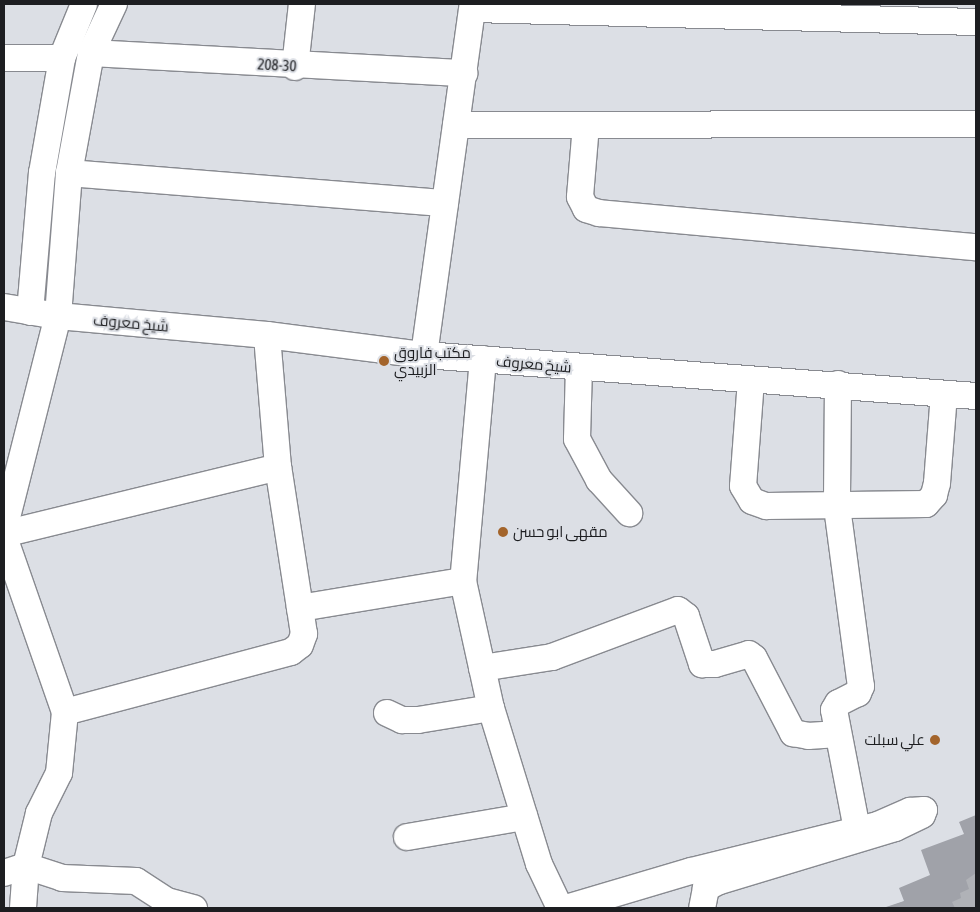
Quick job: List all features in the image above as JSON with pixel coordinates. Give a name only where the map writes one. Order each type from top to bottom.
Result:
[{"type":"street","points":[[30,312],[42,173],[62,58],[84,4]]},
{"type":"street","points":[[4,529],[13,455],[58,316],[69,173],[91,54],[114,4]]},
{"type":"street","points":[[295,66],[302,4]]},
{"type":"street","points":[[424,355],[473,7],[976,22]]},
{"type":"street","name":"208-30","points":[[91,54],[295,66],[464,73]]},
{"type":"street","points":[[4,58],[62,58]]},
{"type":"street","points":[[586,124],[580,197],[586,209],[599,214],[976,247]]},
{"type":"street","points":[[456,125],[976,124]]},
{"type":"street","points":[[69,173],[445,203]]},
{"type":"street","name":"شیخ معروف","points":[[4,307],[58,316],[267,335],[424,355],[751,380],[838,384],[976,396]]},
{"type":"street","points":[[65,712],[292,652],[300,645],[304,634],[278,467],[267,335]]},
{"type":"street","points":[[483,359],[463,580],[491,708],[539,864],[560,908]]},
{"type":"street","points":[[579,367],[577,439],[599,480],[629,514]]},
{"type":"street","points":[[751,380],[743,486],[752,500],[766,506],[837,507],[926,504],[934,495],[937,483],[944,394]]},
{"type":"street","points":[[838,384],[837,507],[861,686],[858,693],[835,706],[838,734],[857,830]]},
{"type":"street","points":[[23,908],[15,869],[58,773],[65,712],[4,536],[278,467]]},
{"type":"street","points":[[300,608],[463,580]]},
{"type":"street","points":[[482,668],[552,657],[678,610],[686,616],[702,664],[715,664],[748,654],[754,658],[793,733],[808,736],[838,734]]},
{"type":"street","points":[[387,713],[402,720],[418,720],[491,708]]},
{"type":"street","points":[[566,908],[691,871],[857,830],[924,810],[922,815],[886,831],[719,881],[706,888],[702,908]]},
{"type":"street","points":[[407,837],[524,817]]},
{"type":"street","points":[[15,869],[62,878],[136,881],[166,904],[194,908]]},
{"type":"building","points":[[976,815],[976,873],[966,880],[969,889],[960,893],[961,898],[952,902],[955,908],[883,908],[904,901],[899,888],[930,875],[921,850],[964,834],[959,822]]},
{"type":"place","name":"مكتب فاروق الزبيدي","points":[[384,361]]},
{"type":"place","name":"مقهى ابو حسن","points":[[503,532]]},
{"type":"place","name":"علي سبلت","points":[[935,740]]}]
